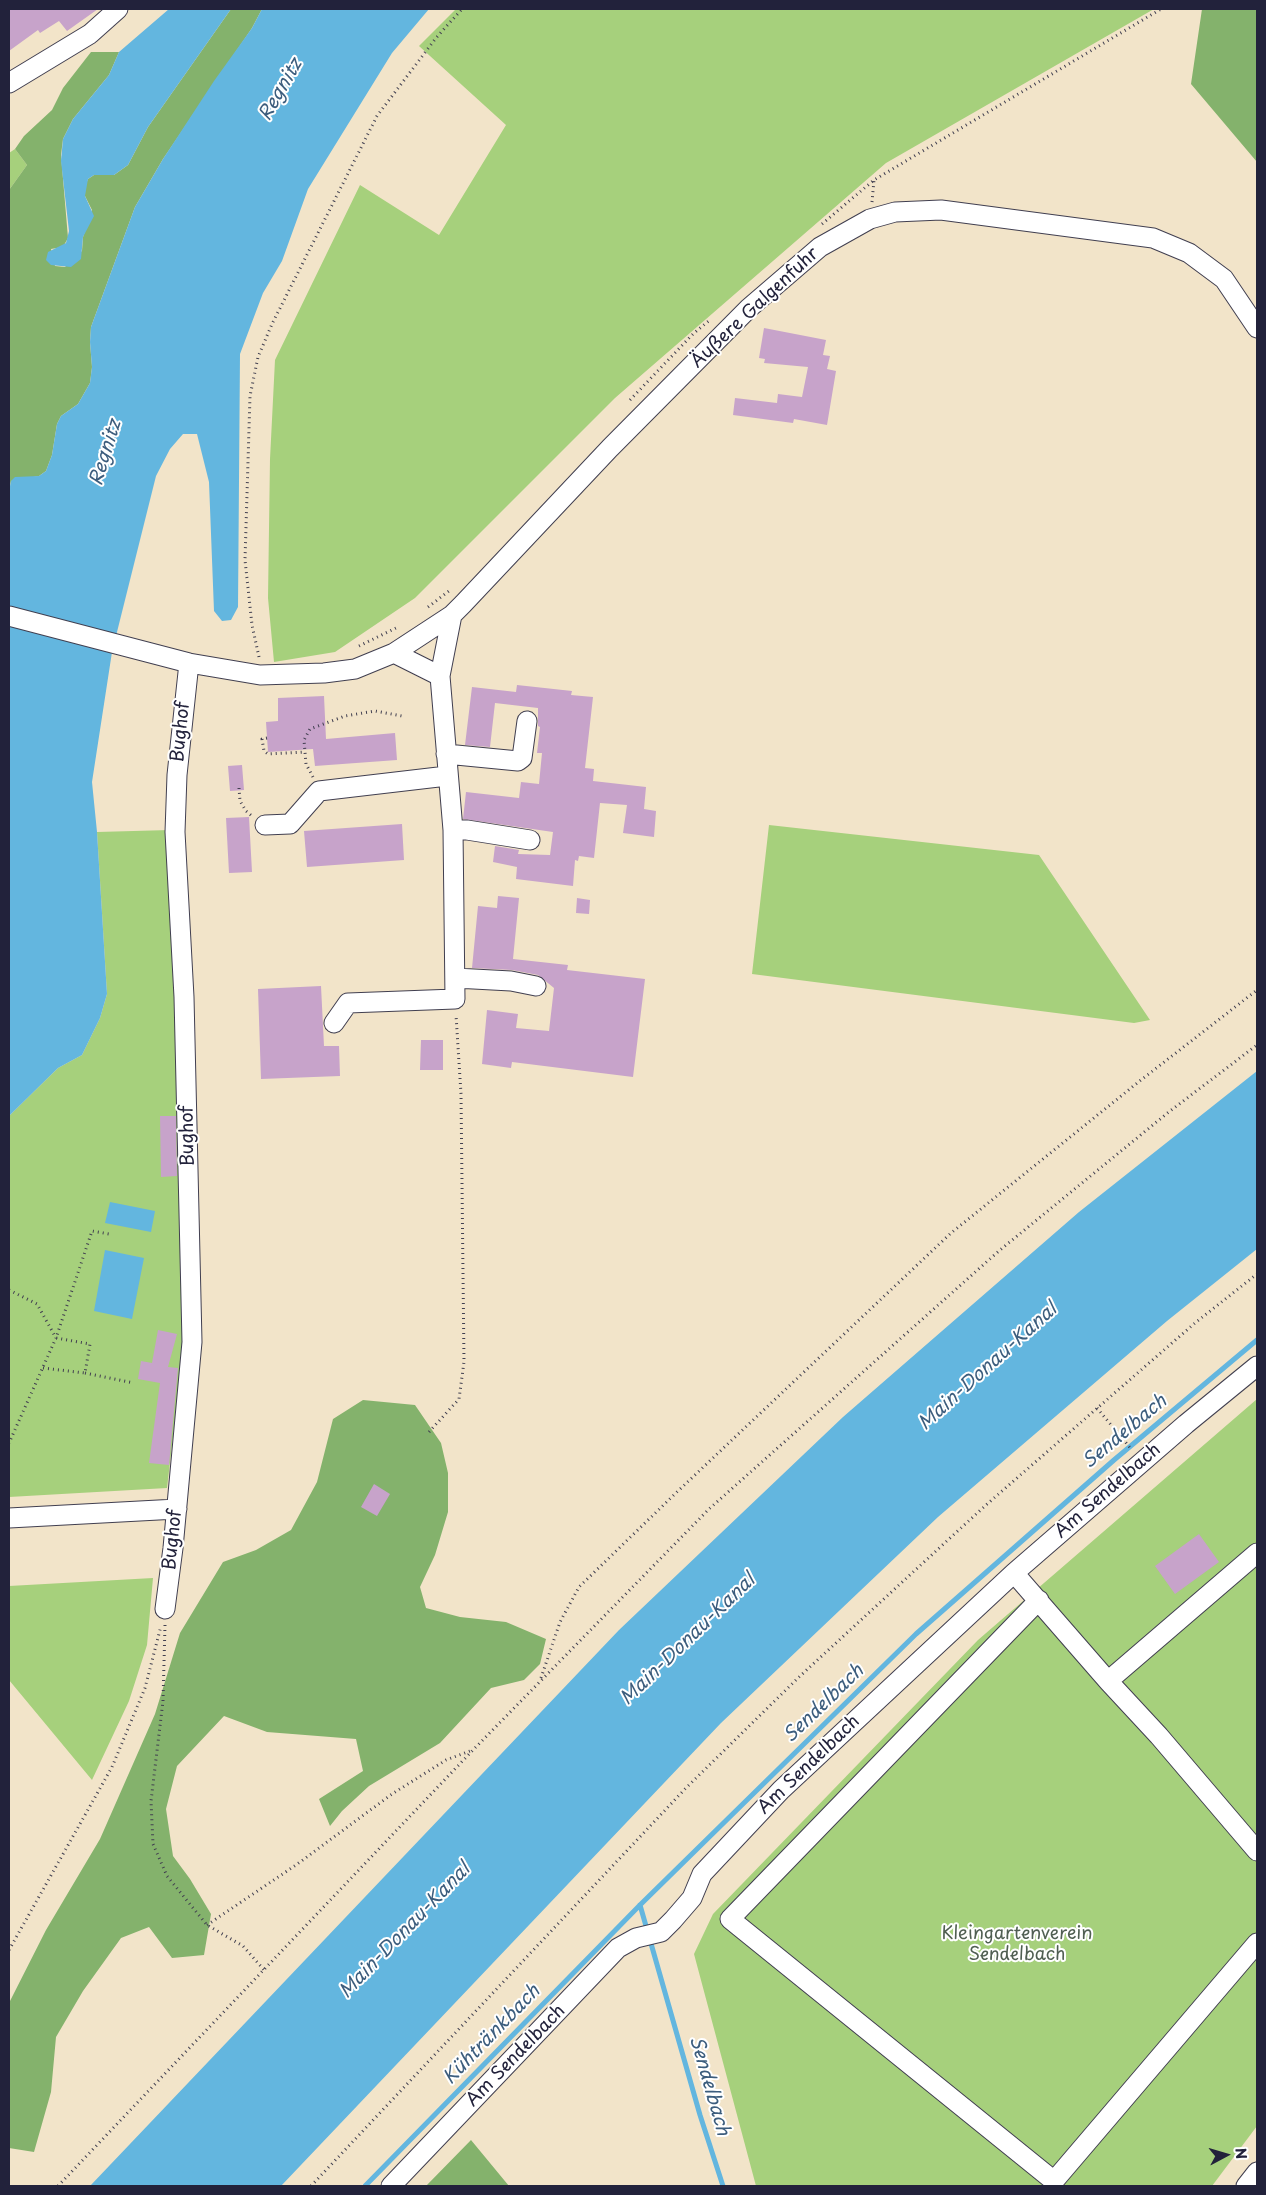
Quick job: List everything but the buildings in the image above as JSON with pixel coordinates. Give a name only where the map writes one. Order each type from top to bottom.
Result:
[{"type":"street","points":[[9,83],[90,34],[118,9]]},
{"type":"street","name":"Äußere Galgenfuhr","points":[[9,616],[189,663],[260,675],[324,673],[355,668],[394,653],[452,615],[500,567],[610,448],[749,308],[820,247],[870,219],[895,212],[941,210],[1153,238],[1189,253],[1224,279],[1257,328]]},
{"type":"street","points":[[334,1023],[348,1003],[455,999],[453,830],[440,676],[452,615]]},
{"type":"street","points":[[394,653],[420,664],[440,676]]},
{"type":"street","name":"Bughof","points":[[165,1609],[177,1509],[192,1342],[184,997],[174,832],[177,776],[189,663]]},
{"type":"street","points":[[446,754],[518,761],[522,758],[527,721]]},
{"type":"street","points":[[265,825],[290,824],[320,791],[448,776]]},
{"type":"street","points":[[453,830],[467,830],[530,840]]},
{"type":"street","points":[[454,978],[511,982],[536,986]]},
{"type":"street","name":"Am Sendelbach","points":[[391,2186],[618,1948],[636,1938],[661,1932],[692,1898],[702,1874],[781,1790],[1014,1573],[1186,1424],[1257,1366]]},
{"type":"street","points":[[9,1518],[177,1509]]},
{"type":"street","points":[[1108,1681],[1257,1553]]},
{"type":"street","points":[[1014,1573],[1108,1681],[1159,1736],[1257,1851]]},
{"type":"street","points":[[1039,1600],[730,1918],[1054,2181],[1257,1943]]},
{"type":"street","points":[[1246,2186],[1257,2172]]},
{"type":"path","points":[[260,675],[261,664],[252,625],[246,560],[250,396],[258,357],[272,324],[377,116],[436,38],[462,9]]},
{"type":"path","points":[[320,791],[306,764],[304,740],[310,729],[344,716],[375,711],[402,716]]},
{"type":"path","points":[[267,738],[262,739],[264,751],[268,754],[305,752]]},
{"type":"path","points":[[239,788],[240,800],[246,811],[265,825]]},
{"type":"path","points":[[540,1681],[560,1622],[580,1586],[671,1497],[952,1233],[1141,1080],[1257,990]]},
{"type":"path","points":[[429,1432],[459,1399],[464,1362],[461,1094],[455,999]]},
{"type":"path","points":[[58,2186],[265,1971],[473,1750],[709,1509],[1000,1250],[1170,1111],[1257,1045]]},
{"type":"path","points":[[9,1443],[56,1338],[92,1230],[109,1234]]},
{"type":"path","points":[[311,2186],[685,1789],[800,1677],[979,1511],[1195,1323],[1257,1274]]},
{"type":"path","points":[[9,1290],[37,1304],[56,1338]]},
{"type":"path","points":[[56,1338],[90,1344],[84,1373]]},
{"type":"path","points":[[43,1368],[84,1373],[134,1383]]},
{"type":"path","points":[[1097,1408],[1134,1453]]},
{"type":"path","points":[[165,1609],[163,1701],[151,1801],[152,1844],[168,1876],[207,1925],[243,1946],[265,1971]]},
{"type":"path","points":[[9,1950],[112,1767],[145,1688],[165,1609]]},
{"type":"path","points":[[207,1925],[296,1865],[392,1794],[446,1760],[473,1750]]},
{"type":"green space","points":[[231,9],[262,9],[252,28],[163,159],[135,207],[91,327],[92,367],[90,383],[78,404],[61,416],[57,424],[52,455],[46,471],[39,476],[11,481],[9,491],[9,190],[27,165],[15,149],[24,136],[52,110],[63,88],[91,52],[119,52],[109,75],[73,119],[63,139],[61,155],[68,238],[63,247],[51,249],[55,266],[65,267],[82,251],[83,237],[92,210],[85,196],[84,189],[88,179],[94,175],[114,175],[128,165],[148,127]]},
{"type":"green space","points":[[456,9],[1154,9],[886,163],[615,398],[415,598],[335,652],[274,662],[268,598],[270,459],[275,360],[360,185],[439,235],[506,125],[419,46]]},
{"type":"green space","points":[[1202,9],[1257,9],[1257,162],[1191,84]]},
{"type":"green space","points":[[15,149],[27,165],[9,190],[9,153]]},
{"type":"green space","points":[[769,825],[1039,855],[1150,1020],[1134,1023],[752,974]]},
{"type":"green space","points":[[170,830],[175,928],[184,1342],[167,1488],[9,1497],[9,1116],[58,1068],[82,1055],[100,1018],[107,994],[97,832]]},
{"type":"green space","name":"Kleingartenverein Sendelbach","points":[[1257,1399],[1257,2126],[1212,2186],[756,2186],[694,1954],[713,1914],[978,1640]]},
{"type":"green space","points":[[363,1400],[415,1405],[441,1443],[448,1473],[448,1512],[435,1555],[420,1587],[426,1608],[460,1617],[506,1622],[546,1639],[540,1664],[524,1680],[491,1688],[440,1743],[369,1786],[342,1811],[330,1826],[319,1799],[363,1771],[356,1739],[267,1732],[224,1716],[177,1766],[166,1809],[173,1856],[190,1879],[211,1914],[204,1955],[172,1958],[149,1927],[121,1938],[83,1991],[56,2037],[51,2092],[34,2152],[9,2148],[9,2003],[46,1930],[100,1839],[155,1714],[180,1633],[223,1562],[256,1550],[291,1530],[317,1482],[333,1419]]},
{"type":"green space","points":[[153,1578],[147,1645],[129,1701],[92,1780],[9,1680],[9,1586]]},
{"type":"green space","points":[[471,2140],[509,2186],[426,2186]]},
{"type":"water","points":[[169,9],[231,9],[148,127],[128,165],[114,175],[94,175],[88,179],[85,196],[94,216],[83,237],[81,259],[71,267],[51,265],[46,260],[48,252],[66,243],[69,231],[61,161],[63,139],[73,119],[109,75],[119,52]]},
{"type":"water","name":"Regnitz","points":[[262,9],[429,9],[392,53],[308,189],[282,261],[263,293],[240,354],[238,607],[231,620],[222,621],[214,611],[209,482],[197,434],[183,434],[170,449],[156,476],[112,652],[92,782],[107,994],[100,1018],[82,1055],[58,1068],[9,1116],[9,491],[11,481],[15,477],[39,476],[46,471],[52,455],[57,424],[61,416],[78,404],[90,383],[92,367],[91,327],[135,207],[163,159],[214,81],[252,28]]},
{"type":"water","name":"Main-Donau-Kanal","points":[[1257,1071],[1257,1249],[1167,1321],[938,1517],[721,1723],[281,2186],[90,2186],[619,1630],[843,1417],[1079,1212]]},
{"type":"water","points":[[110,1202],[155,1211],[151,1232],[105,1223]]},
{"type":"water","points":[[105,1250],[144,1258],[132,1319],[94,1311]]},
{"type":"waterway","name":"Sendelbach","points":[[365,2186],[640,1905],[916,1634],[1114,1460],[1257,1340]]},
{"type":"waterway","name":"Sendelbach","points":[[640,1905],[700,2115],[723,2186]]},
{"type":"water label","name":"Kühtränkbach","points":[[492,2035]]}]
